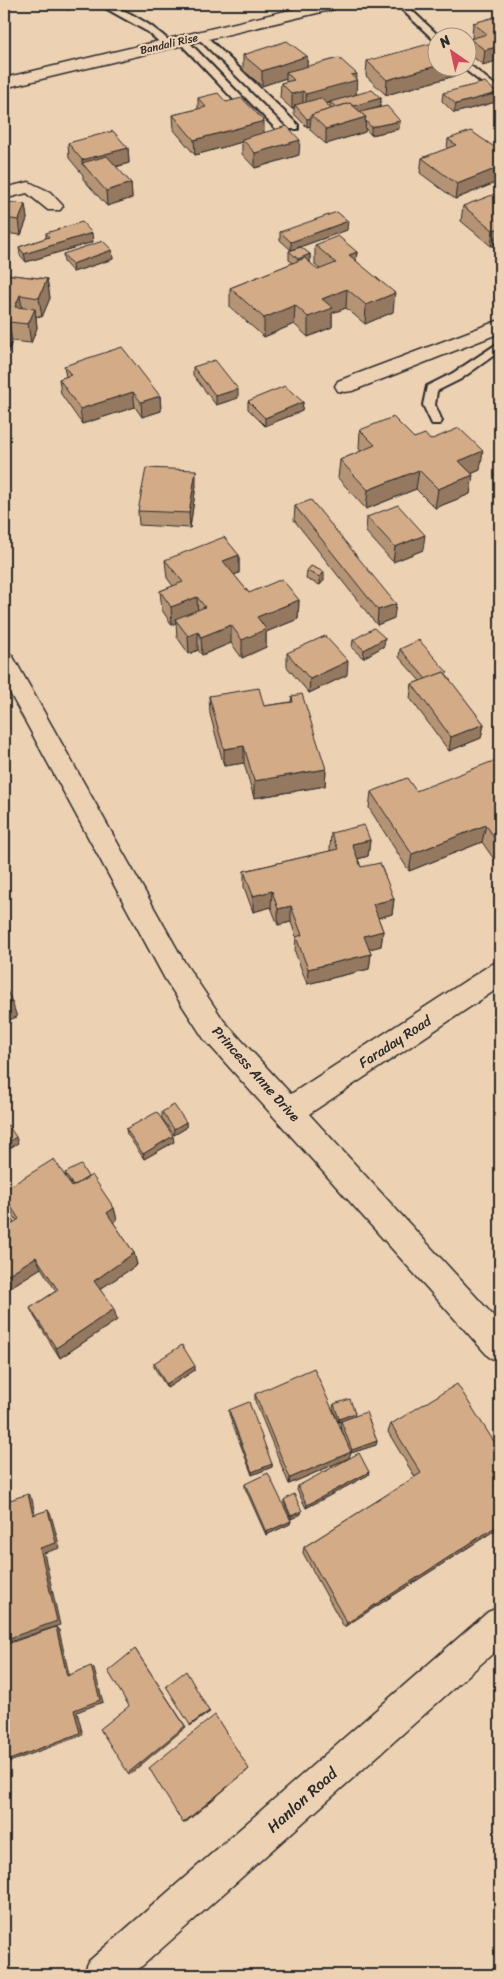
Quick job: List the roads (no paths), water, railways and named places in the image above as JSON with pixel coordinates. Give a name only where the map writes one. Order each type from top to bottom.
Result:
[{"type":"street","name":"Bandali Rise","points":[[4,83],[334,4]]},
{"type":"street","points":[[4,194],[29,187],[44,196],[54,206]]},
{"type":"street","points":[[345,386],[500,326]]},
{"type":"street","name":"Princess Anne Drive","points":[[4,661],[175,970],[214,1030],[500,1346]]},
{"type":"street","name":"Faraday Road","points":[[289,1111],[500,973]]},
{"type":"street","name":"Hanlon Road","points":[[103,1975],[500,1624]]},
{"type":"lane","points":[[103,4],[174,42],[276,138]]},
{"type":"lane","points":[[400,4],[426,28]]},
{"type":"lane","points":[[201,36],[294,127]]},
{"type":"lane","points":[[476,74],[500,94]]},
{"type":"lane","points":[[436,421],[429,405],[431,389],[457,376],[500,346]]}]
